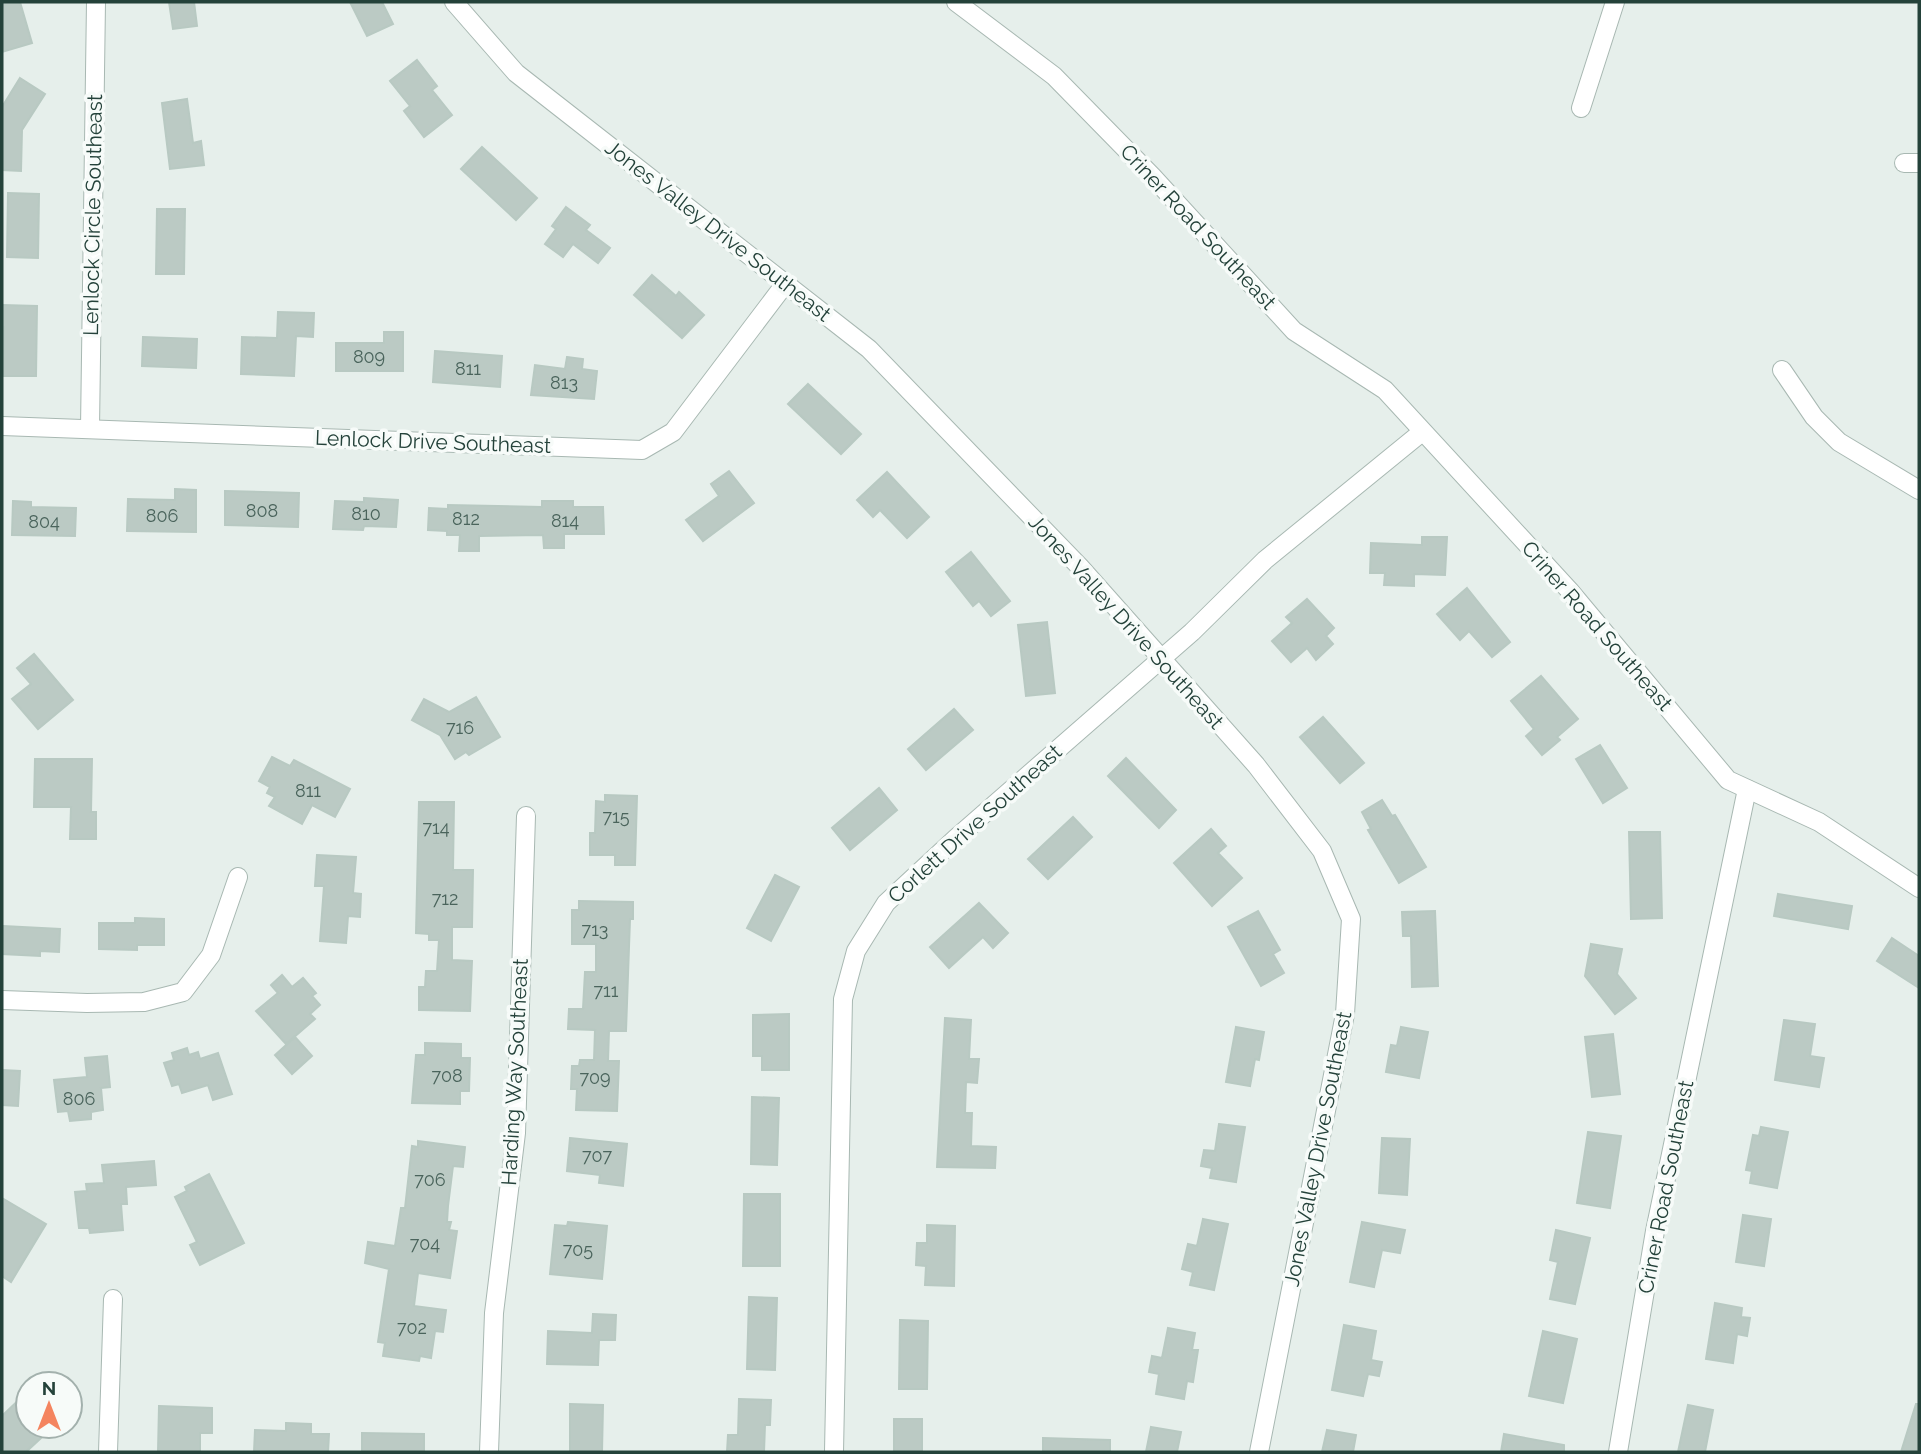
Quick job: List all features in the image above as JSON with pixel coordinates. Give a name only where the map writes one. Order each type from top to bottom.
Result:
[{"type":"street","name":"Lenlock Circle Southeast","points":[[90,428],[96,2]]},
{"type":"street","name":"Jones Valley Drive Southeast","points":[[454,2],[516,73],[869,349],[1080,566],[1256,765],[1322,851],[1351,919],[1345,1014],[1259,1452]]},
{"type":"street","name":"Criner Road Southeast","points":[[956,2],[1054,76],[1153,177],[1294,331],[1385,390],[1569,590],[1728,780],[1747,789],[1655,1231],[1618,1452]]},
{"type":"street","points":[[1581,108],[1615,2]]},
{"type":"street","name":"Lenlock Drive Southeast","points":[[2,426],[642,450],[673,432],[785,284]]},
{"type":"street","points":[[1782,370],[1814,417],[1839,442],[1919,490]]},
{"type":"street","name":"Corlett Drive Southeast","points":[[834,1452],[843,999],[856,951],[886,903],[955,839],[1192,632],[1265,560],[1422,432]]},
{"type":"street","points":[[1747,789],[1819,822],[1919,888]]},
{"type":"street","name":"Harding Way Southeast","points":[[489,1452],[494,1313],[516,1133],[526,816]]},
{"type":"street","points":[[2,1000],[144,1002],[183,992],[211,955],[238,877]]},
{"type":"street","points":[[108,1452],[113,1299]]},
{"type":"building","points":[[2,2],[20,2],[32,43],[2,52]]},
{"type":"building","points":[[169,2],[194,2],[197,26],[173,29]]},
{"type":"building","points":[[350,2],[382,2],[393,24],[367,36]]},
{"type":"building","points":[[417,60],[437,86],[432,90],[452,115],[424,137],[404,111],[410,106],[390,81]]},
{"type":"building","points":[[20,78],[45,94],[22,130],[21,171],[2,170],[2,107]]},
{"type":"building","points":[[187,99],[193,143],[201,141],[204,165],[170,169],[162,103]]},
{"type":"building","points":[[482,147],[537,198],[516,220],[461,169]]},
{"type":"building","points":[[8,193],[39,194],[38,258],[7,257]]},
{"type":"building","points":[[566,207],[590,225],[586,230],[610,248],[598,263],[573,244],[563,257],[545,244],[556,229],[552,226]]},
{"type":"building","points":[[157,209],[185,209],[184,274],[156,274]]},
{"type":"building","points":[[652,275],[676,296],[679,292],[704,315],[682,338],[634,295]]},
{"type":"building","points":[[2,305],[37,306],[36,376],[3,376]]},
{"type":"building","points":[[278,312],[314,313],[313,337],[296,336],[294,376],[241,374],[242,337],[277,338]]},
{"type":"building","points":[[384,332],[403,332],[403,371],[336,371],[336,343],[384,343]]},
{"type":"building","points":[[143,337],[197,339],[196,368],[142,366]]},
{"type":"building","points":[[435,351],[502,356],[500,387],[433,382]]},
{"type":"building","points":[[567,357],[583,359],[582,369],[597,371],[594,399],[531,395],[535,365],[565,369]]},
{"type":"building","points":[[808,384],[861,434],[841,454],[788,404]]},
{"type":"building","points":[[729,471],[754,503],[703,541],[686,520],[719,496],[711,484]]},
{"type":"building","points":[[887,472],[929,517],[907,538],[880,510],[873,517],[857,500]]},
{"type":"building","points":[[175,489],[196,490],[196,532],[127,531],[128,499],[175,500]]},
{"type":"building","points":[[225,491],[299,493],[298,527],[225,525]]},
{"type":"building","points":[[364,498],[398,500],[396,527],[333,529],[335,501],[364,502]]},
{"type":"building","points":[[13,501],[31,502],[31,507],[76,508],[75,536],[12,535]]},
{"type":"building","points":[[542,501],[573,501],[573,507],[603,507],[604,534],[564,534],[564,548],[544,548],[543,535],[479,536],[479,551],[459,551],[460,535],[428,530],[429,508],[448,509],[448,505],[542,507]]},
{"type":"building","points":[[1422,537],[1447,537],[1445,575],[1414,574],[1414,586],[1384,585],[1385,573],[1370,573],[1371,543],[1422,545]]},
{"type":"building","points":[[971,552],[1010,601],[991,616],[979,601],[973,606],[946,572]]},
{"type":"building","points":[[1467,588],[1510,642],[1492,657],[1469,631],[1460,640],[1437,614]]},
{"type":"building","points":[[1307,599],[1334,628],[1326,636],[1333,644],[1316,660],[1307,648],[1291,662],[1272,641],[1292,623],[1286,617]]},
{"type":"building","points":[[1047,622],[1055,693],[1026,696],[1018,625]]},
{"type":"building","points":[[34,654],[73,700],[38,729],[12,699],[31,684],[17,668]]},
{"type":"building","points":[[1541,676],[1578,719],[1557,737],[1560,740],[1542,755],[1526,736],[1534,729],[1511,701]]},
{"type":"building","points":[[476,697],[500,737],[469,755],[466,752],[455,759],[440,735],[412,720],[424,699],[449,712]]},
{"type":"building","points":[[954,709],[973,730],[926,770],[908,749]]},
{"type":"building","points":[[1323,717],[1364,763],[1340,783],[1300,737]]},
{"type":"building","points":[[1600,745],[1627,788],[1603,803],[1576,759]]},
{"type":"building","points":[[272,757],[290,766],[294,760],[350,789],[335,817],[312,805],[302,824],[269,806],[275,797],[267,793],[270,787],[259,781]]},
{"type":"building","points":[[1126,758],[1176,810],[1159,828],[1108,776]]},
{"type":"building","points":[[35,759],[92,759],[91,812],[96,812],[96,839],[70,839],[71,807],[34,807]]},
{"type":"building","points":[[879,788],[897,810],[850,850],[832,828]]},
{"type":"building","points":[[605,795],[637,796],[635,865],[615,865],[615,855],[590,855],[590,833],[595,833],[596,801],[605,802]]},
{"type":"building","points":[[1382,800],[1392,816],[1395,815],[1426,867],[1399,883],[1368,830],[1371,829],[1362,812]]},
{"type":"building","points":[[419,802],[454,802],[453,870],[473,870],[472,927],[452,927],[452,960],[472,961],[470,1011],[419,1010],[419,987],[425,987],[426,971],[437,971],[439,940],[429,940],[429,934],[416,933]]},
{"type":"building","points":[[1073,817],[1092,837],[1048,879],[1028,859]]},
{"type":"building","points":[[1211,829],[1226,846],[1218,853],[1242,878],[1212,906],[1174,863]]},
{"type":"building","points":[[1629,832],[1660,832],[1662,918],[1631,919]]},
{"type":"building","points":[[317,855],[356,857],[353,893],[361,894],[360,917],[348,916],[346,943],[320,941],[324,886],[315,886]]},
{"type":"building","points":[[775,875],[799,887],[771,941],[747,928]]},
{"type":"building","points":[[1778,894],[1852,906],[1848,929],[1774,916]]},
{"type":"building","points":[[579,901],[633,902],[626,1031],[609,1031],[608,1061],[619,1061],[617,1111],[576,1110],[577,1089],[571,1089],[572,1066],[579,1066],[580,1060],[594,1060],[595,1030],[568,1029],[569,1009],[583,1009],[585,972],[596,972],[596,944],[572,944],[572,910],[579,910]]},
{"type":"building","points":[[979,903],[1008,933],[993,948],[983,937],[949,968],[930,947]]},
{"type":"building","points":[[1258,911],[1280,950],[1273,954],[1284,973],[1261,986],[1228,927]]},
{"type":"building","points":[[1435,911],[1438,986],[1412,987],[1411,936],[1403,936],[1402,912]]},
{"type":"building","points":[[135,918],[164,919],[164,945],[137,945],[137,950],[99,949],[99,923],[135,923]]},
{"type":"building","points":[[3,926],[60,929],[59,952],[40,951],[40,956],[2,954]]},
{"type":"building","points":[[1892,938],[1919,956],[1919,988],[1877,961]]},
{"type":"building","points":[[1591,944],[1622,949],[1617,974],[1636,998],[1615,1014],[1585,976]]},
{"type":"building","points":[[282,975],[292,987],[303,978],[316,993],[312,996],[320,1005],[310,1014],[315,1019],[286,1044],[256,1011],[278,993],[271,985]]},
{"type":"building","points":[[789,1014],[789,1070],[762,1070],[762,1056],[753,1056],[753,1015]]},
{"type":"building","points":[[945,1018],[971,1020],[969,1059],[979,1059],[977,1083],[966,1082],[965,1113],[972,1113],[971,1146],[996,1147],[995,1168],[937,1167]]},
{"type":"building","points":[[1784,1020],[1815,1024],[1810,1056],[1824,1058],[1819,1087],[1775,1080]]},
{"type":"building","points":[[1236,1027],[1264,1032],[1259,1060],[1255,1059],[1250,1086],[1226,1082]]},
{"type":"building","points":[[1401,1027],[1428,1032],[1419,1078],[1386,1072],[1391,1045],[1397,1046]]},
{"type":"building","points":[[1613,1034],[1620,1094],[1592,1097],[1585,1037]]},
{"type":"building","points":[[295,1037],[312,1056],[292,1074],[275,1055]]},
{"type":"building","points":[[425,1043],[461,1044],[461,1058],[470,1058],[469,1091],[460,1091],[460,1104],[412,1103],[416,1055],[425,1055]]},
{"type":"building","points":[[187,1048],[189,1055],[198,1052],[200,1059],[218,1053],[232,1094],[213,1100],[208,1085],[182,1093],[179,1084],[172,1086],[164,1063],[174,1060],[172,1053]]},
{"type":"building","points":[[107,1056],[110,1087],[101,1088],[103,1110],[91,1112],[91,1119],[70,1121],[68,1111],[58,1112],[54,1080],[87,1077],[85,1058]]},
{"type":"building","points":[[2,1070],[20,1071],[18,1106],[2,1105]]},
{"type":"building","points":[[752,1097],[779,1098],[777,1165],[751,1164]]},
{"type":"building","points":[[1219,1124],[1245,1127],[1236,1182],[1210,1178],[1212,1168],[1201,1166],[1204,1150],[1215,1151]]},
{"type":"building","points":[[1761,1127],[1788,1132],[1777,1188],[1750,1183],[1752,1171],[1746,1170],[1753,1135],[1759,1136]]},
{"type":"building","points":[[1588,1132],[1621,1136],[1610,1208],[1577,1203]]},
{"type":"building","points":[[570,1138],[627,1144],[623,1186],[599,1183],[600,1175],[567,1171]]},
{"type":"building","points":[[1382,1138],[1410,1139],[1407,1195],[1379,1193]]},
{"type":"building","points":[[418,1141],[465,1147],[463,1167],[453,1166],[448,1206],[447,1222],[451,1222],[449,1230],[457,1231],[450,1278],[418,1273],[414,1306],[446,1310],[443,1332],[435,1331],[431,1358],[420,1356],[419,1361],[383,1356],[385,1343],[378,1342],[389,1269],[365,1263],[368,1242],[395,1246],[401,1208],[405,1208],[412,1146],[418,1147]]},
{"type":"building","points":[[154,1161],[156,1185],[126,1187],[127,1204],[121,1204],[123,1230],[90,1233],[89,1228],[79,1228],[75,1192],[87,1191],[86,1184],[104,1183],[102,1165]]},
{"type":"building","points":[[209,1174],[244,1243],[200,1265],[190,1245],[197,1242],[175,1197],[187,1191],[185,1187]]},
{"type":"building","points":[[744,1194],[780,1194],[780,1266],[743,1266]]},
{"type":"building","points":[[2,1198],[46,1224],[11,1282],[2,1276]]},
{"type":"building","points":[[1743,1215],[1771,1219],[1764,1266],[1736,1262]]},
{"type":"building","points":[[1203,1219],[1228,1224],[1214,1290],[1190,1285],[1193,1272],[1182,1269],[1188,1244],[1197,1246]]},
{"type":"building","points":[[568,1222],[607,1226],[602,1279],[550,1274],[555,1225],[567,1226]]},
{"type":"building","points":[[1362,1222],[1405,1230],[1400,1253],[1382,1250],[1374,1287],[1350,1282]]},
{"type":"building","points":[[927,1225],[955,1226],[954,1286],[925,1285],[926,1266],[916,1265],[917,1243],[927,1243]]},
{"type":"building","points":[[1556,1230],[1590,1238],[1575,1304],[1550,1299],[1558,1262],[1550,1260]]},
{"type":"building","points":[[749,1297],[777,1298],[775,1370],[747,1369]]},
{"type":"building","points":[[1715,1303],[1742,1308],[1741,1317],[1750,1318],[1747,1336],[1737,1334],[1733,1363],[1706,1359]]},
{"type":"building","points":[[593,1314],[616,1315],[615,1340],[599,1340],[598,1365],[547,1364],[548,1331],[592,1333]]},
{"type":"building","points":[[900,1320],[928,1321],[927,1389],[899,1389]]},
{"type":"building","points":[[1344,1325],[1376,1331],[1371,1360],[1382,1362],[1379,1376],[1368,1374],[1363,1396],[1332,1390]]},
{"type":"building","points":[[1168,1328],[1195,1333],[1192,1350],[1198,1350],[1193,1382],[1187,1381],[1184,1399],[1156,1394],[1159,1374],[1149,1372],[1152,1356],[1162,1358]]},
{"type":"building","points":[[1543,1331],[1577,1339],[1563,1403],[1529,1396]]},
{"type":"building","points":[[739,1399],[771,1400],[770,1425],[765,1425],[764,1452],[727,1452],[728,1435],[738,1435]]},
{"type":"building","points":[[14,1404],[14,1440],[39,1440],[26,1452],[2,1452],[2,1416]]},
{"type":"building","points":[[570,1404],[603,1405],[602,1452],[570,1452]]},
{"type":"building","points":[[1916,1404],[1919,1404],[1919,1452],[1901,1452]]},
{"type":"building","points":[[1688,1405],[1713,1410],[1705,1452],[1678,1452]]},
{"type":"building","points":[[159,1406],[212,1408],[212,1433],[200,1433],[200,1452],[158,1452]]},
{"type":"building","points":[[894,1419],[922,1419],[922,1452],[894,1452]]},
{"type":"building","points":[[286,1423],[311,1424],[311,1434],[329,1434],[328,1452],[254,1452],[255,1430],[286,1431]]},
{"type":"building","points":[[1151,1427],[1181,1432],[1177,1452],[1146,1452]]},
{"type":"building","points":[[1327,1430],[1356,1435],[1353,1452],[1322,1452]]},
{"type":"building","points":[[362,1433],[424,1434],[424,1452],[362,1452]]},
{"type":"building","points":[[1504,1434],[1564,1445],[1564,1452],[1501,1452]]},
{"type":"building","points":[[1043,1438],[1110,1440],[1110,1452],[1043,1452]]}]
